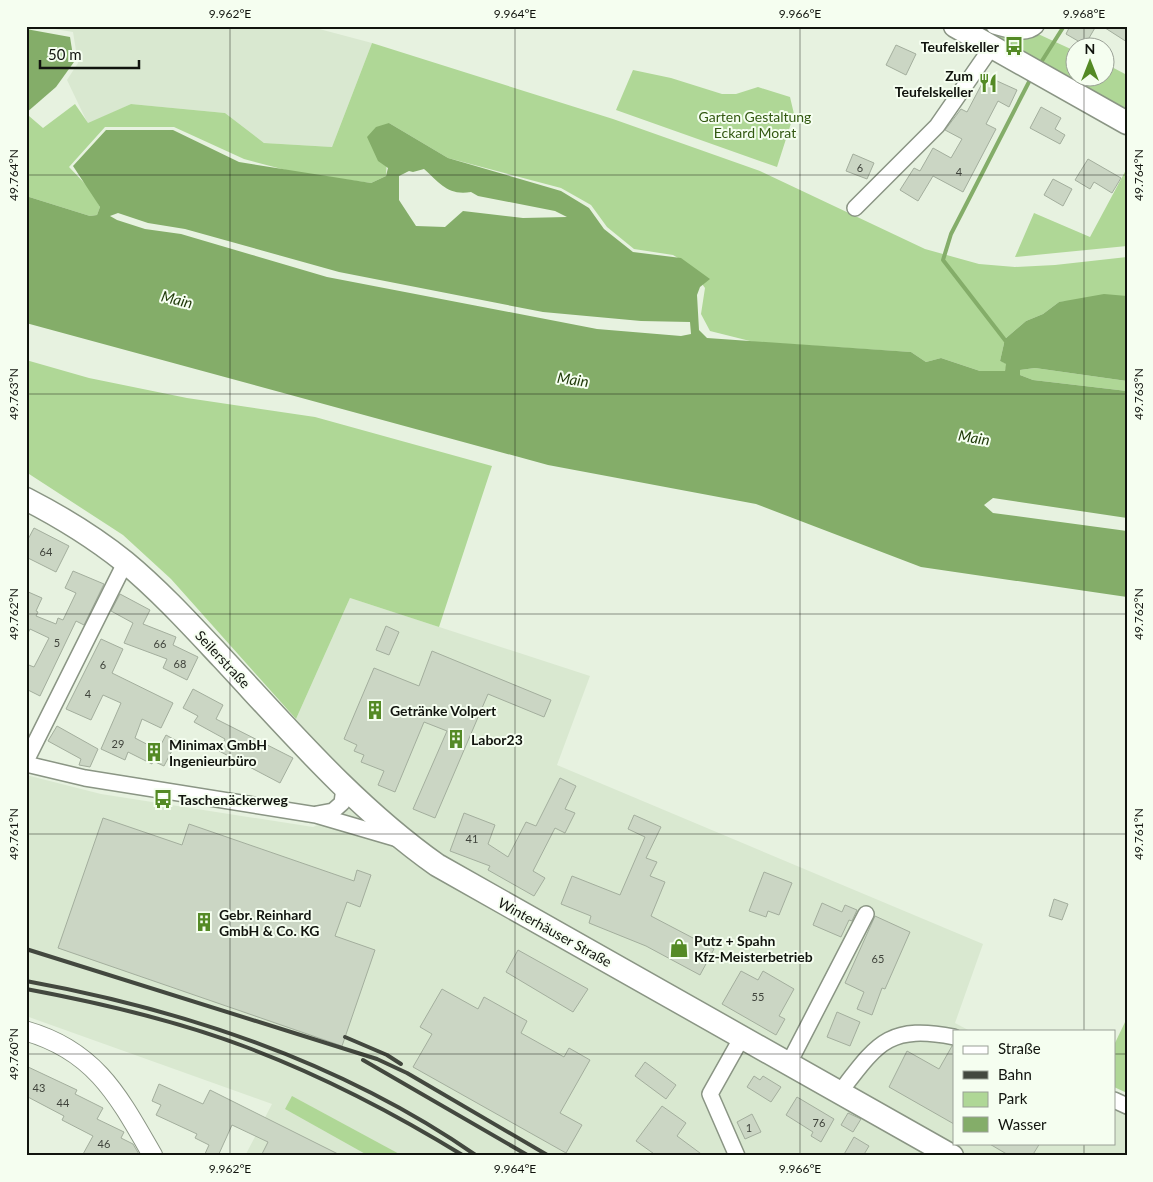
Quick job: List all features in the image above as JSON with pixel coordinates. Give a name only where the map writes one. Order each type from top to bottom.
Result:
[{"type":"main road","points":[[956,26],[992,37],[1031,69],[1127,123]]},
{"type":"main road","name":"Seilerstraße","points":[[26,499],[56,515],[125,563],[168,601],[344,788],[402,840]]},
{"type":"main road","name":"Winterhäuser Straße","points":[[402,840],[437,865],[478,890],[952,1156]]},
{"type":"street","points":[[855,208],[937,126],[992,37],[1030,30],[1036,26]]},
{"type":"street","points":[[26,763],[125,563]]},
{"type":"street","name":"Winterhäuser Straße","points":[[26,763],[85,778],[316,814],[402,840]]},
{"type":"street","name":"Winterhäuser Straße","points":[[316,814],[333,812],[342,803],[344,788]]},
{"type":"street","points":[[789,1064],[866,914]]},
{"type":"street","points":[[26,1031],[67,1047],[100,1072],[124,1106],[153,1156]]},
{"type":"street","points":[[840,1092],[870,1052],[889,1040],[912,1034],[930,1033],[953,1037]]},
{"type":"street","points":[[737,1156],[710,1094],[742,1037]]},
{"type":"shaded area","points":[[36,26],[308,26],[372,43],[332,147],[264,143],[225,113],[131,104],[88,124],[67,80],[78,63],[73,32]]},
{"type":"shaded area","points":[[350,598],[590,676],[557,765],[983,944],[955,1023],[968,1030],[953,1030],[953,1144],[1116,1144],[1116,1105],[1127,1110],[1127,1156],[245,1156],[272,1104],[26,1016],[26,775],[101,794],[313,827],[339,816],[349,779],[296,719]]},
{"type":"green space","points":[[987,27],[1036,33],[1066,47],[1066,83],[975,32]]},
{"type":"green space","points":[[372,43],[613,119],[760,171],[925,249],[979,264],[1015,267],[1055,265],[1127,257],[1127,296],[1059,302],[1043,314],[1026,321],[1005,339],[1000,361],[1007,364],[1005,371],[980,371],[941,358],[926,362],[911,352],[754,342],[710,331],[701,314],[705,288],[688,264],[673,255],[634,249],[607,227],[591,205],[561,188],[448,158],[389,123],[386,176],[371,183],[297,173],[244,159],[174,127],[105,127],[69,167],[90,189],[100,207],[97,215],[90,216],[26,196],[26,117],[29,116],[43,128],[75,104],[88,123],[131,104],[225,113],[264,143],[332,147]]},
{"type":"green space","points":[[1116,69],[1127,75],[1127,118],[1074,88],[1116,88]]},
{"type":"green space","name":"Garten Gestaltung Eckard Morat","points":[[633,70],[671,78],[722,94],[736,94],[758,87],[790,97],[794,114],[777,167],[616,110]]},
{"type":"green space","points":[[1127,168],[1127,246],[1015,257],[1034,213],[1090,237]]},
{"type":"green space","points":[[26,360],[89,378],[187,398],[315,417],[492,466],[439,627],[350,598],[296,719],[171,579],[123,535],[26,472]]},
{"type":"green space","points":[[1035,368],[1127,381],[1127,391],[1033,380],[1020,375],[1020,370]]},
{"type":"green space","points":[[1127,1018],[1127,1093],[1116,1088],[1116,1041]]},
{"type":"green space","points":[[292,1096],[403,1156],[369,1156],[285,1109]]},
{"type":"water","points":[[26,29],[70,37],[74,62],[56,87],[26,113]]},
{"type":"water","name":"Main","points":[[389,123],[448,158],[561,191],[589,208],[604,229],[633,252],[681,258],[710,279],[700,287],[697,295],[699,330],[707,338],[911,352],[926,362],[941,358],[980,371],[1005,371],[1006,364],[1000,361],[1005,339],[1026,321],[1043,314],[1059,302],[1104,294],[1127,296],[1127,381],[1035,368],[1020,370],[1020,375],[1033,380],[1127,391],[1127,518],[993,498],[984,505],[993,513],[1127,531],[1127,597],[921,567],[756,504],[548,465],[26,323],[26,196],[90,216],[97,215],[100,207],[73,166],[106,130],[173,130],[239,162],[371,183],[386,176],[388,168],[378,161],[367,137],[376,127]],"holes":[[[424,169],[450,190],[463,193],[471,192],[478,196],[555,211],[567,217],[523,218],[463,211],[445,227],[416,226],[399,200],[399,176],[409,171],[413,172]],[[118,213],[148,223],[185,229],[339,272],[543,312],[641,321],[690,322],[691,334],[681,336],[597,329],[327,277],[181,234],[145,229],[110,216]]]},
{"type":"building","points":[[1070,26],[1096,26],[1089,38],[1073,38],[1066,34]]},
{"type":"building","points":[[1102,26],[1127,26],[1127,42]]},
{"type":"building","points":[[896,45],[916,54],[906,75],[886,65]]},
{"type":"building","points":[[986,76],[1017,90],[1009,107],[998,101],[986,124],[996,129],[963,192],[933,176],[918,201],[900,190],[914,168],[920,171],[933,148],[951,158],[962,139],[945,130],[961,109],[967,112]]},
{"type":"building","points":[[1041,107],[1061,118],[1055,129],[1065,135],[1060,144],[1030,128]]},
{"type":"building","points":[[853,154],[874,163],[867,179],[846,171]]},
{"type":"building","points":[[1088,159],[1121,178],[1112,193],[1094,182],[1090,189],[1075,180]]},
{"type":"building","points":[[1053,179],[1072,189],[1063,206],[1044,195]]},
{"type":"building","points":[[34,528],[69,546],[56,572],[26,557],[26,543]]},
{"type":"building","points":[[73,571],[104,584],[84,625],[76,621],[40,696],[26,689],[26,664],[34,667],[49,638],[30,629],[26,637],[26,591],[42,598],[36,611],[38,612],[36,616],[56,624],[58,618],[63,620],[76,593],[65,588]]},
{"type":"building","points":[[120,594],[150,610],[143,624],[176,637],[173,645],[198,657],[187,680],[163,668],[167,659],[124,643],[133,623],[111,611]]},
{"type":"building","points":[[386,626],[399,632],[389,655],[376,650]]},
{"type":"building","points":[[101,639],[123,649],[112,673],[173,703],[161,728],[142,719],[135,738],[158,750],[166,735],[177,741],[164,766],[153,761],[152,764],[128,752],[125,760],[101,749],[121,703],[103,695],[91,720],[66,709]]},
{"type":"building","points":[[432,651],[551,700],[544,717],[488,694],[435,818],[413,809],[447,731],[424,722],[395,792],[378,785],[384,771],[361,762],[364,755],[354,751],[357,745],[344,739],[374,668],[419,686]]},
{"type":"building","points":[[193,689],[223,705],[216,719],[293,758],[280,783],[219,751],[225,739],[194,722],[198,716],[183,708]]},
{"type":"building","points":[[57,726],[98,749],[90,767],[79,765],[81,759],[48,741]]},
{"type":"building","points":[[560,778],[576,786],[565,809],[575,813],[565,833],[555,828],[533,871],[545,878],[534,896],[488,870],[490,866],[450,851],[464,813],[495,825],[488,844],[508,857],[526,822],[536,826]]},
{"type":"building","points":[[634,815],[661,827],[646,858],[657,862],[650,876],[665,882],[651,916],[714,949],[700,975],[646,946],[589,923],[591,916],[561,904],[572,876],[620,895],[645,837],[628,829]]},
{"type":"building","name":"Gebr. Reinhard GmbH & Co. KG","points":[[103,818],[182,845],[189,824],[354,881],[357,870],[371,875],[360,907],[347,902],[335,936],[375,950],[342,1046],[58,948]]},
{"type":"building","points":[[764,872],[792,883],[779,915],[768,911],[766,917],[749,911]]},
{"type":"building","points":[[1054,899],[1068,904],[1062,920],[1049,916]]},
{"type":"building","points":[[822,903],[842,912],[845,905],[857,910],[852,921],[849,920],[841,937],[813,925]]},
{"type":"building","points":[[875,916],[910,932],[885,989],[882,988],[872,1015],[857,1009],[864,992],[845,983]]},
{"type":"building","points":[[518,950],[588,989],[573,1012],[506,972]]},
{"type":"building","points":[[741,971],[758,980],[763,971],[794,989],[779,1016],[785,1019],[776,1035],[722,1004]]},
{"type":"building","points":[[442,989],[478,1009],[484,997],[527,1021],[521,1033],[564,1057],[569,1048],[590,1060],[560,1113],[582,1125],[566,1153],[413,1067],[432,1034],[420,1027]]},
{"type":"building","points":[[837,1012],[860,1022],[850,1046],[827,1037]]},
{"type":"building","points":[[953,1046],[953,1123],[889,1087],[907,1051],[939,1069]]},
{"type":"building","points":[[645,1062],[676,1085],[666,1099],[635,1076]]},
{"type":"building","points":[[26,1066],[77,1090],[75,1094],[103,1108],[97,1119],[124,1132],[121,1138],[133,1144],[140,1156],[82,1156],[93,1136],[62,1120],[64,1116],[26,1096]]},
{"type":"building","points":[[754,1076],[760,1080],[763,1076],[781,1087],[771,1102],[747,1087]]},
{"type":"building","points":[[159,1084],[203,1104],[210,1090],[342,1156],[261,1156],[268,1142],[232,1125],[218,1156],[204,1156],[209,1145],[195,1138],[197,1134],[156,1115],[161,1105],[152,1101]]},
{"type":"building","points":[[797,1097],[834,1119],[821,1142],[811,1136],[813,1132],[786,1115]]},
{"type":"building","points":[[662,1106],[686,1123],[677,1136],[704,1156],[657,1156],[636,1141]]},
{"type":"building","points":[[848,1113],[861,1119],[853,1132],[841,1125]]},
{"type":"building","points":[[752,1114],[761,1132],[745,1139],[737,1122]]},
{"type":"building","points":[[854,1137],[869,1146],[863,1156],[843,1156]]},
{"type":"building","points":[[990,1144],[1039,1144],[1032,1156],[1010,1156]]},
{"type":"waterway","points":[[1040,64],[1064,26]]},
{"type":"waterway","points":[[1008,344],[943,260],[951,234],[1032,76]]},
{"type":"railway","points":[[26,949],[377,1059],[407,1073],[549,1156]]},
{"type":"railway","points":[[26,981],[86,993],[145,1008],[261,1044],[317,1067],[372,1094],[426,1123],[477,1156]]},
{"type":"railway","points":[[26,989],[138,1013],[219,1037],[275,1058],[358,1096],[464,1156]]},
{"type":"railway","points":[[345,1037],[387,1055],[401,1064]]},
{"type":"railway","points":[[363,1060],[529,1156]]},
{"type":"place","name":"Teufelskeller","points":[[1014,46]]},
{"type":"place","name":"Zum Teufelskeller","points":[[988,83]]},
{"type":"place","name":"Getränke Volpert","points":[[375,710]]},
{"type":"place","name":"Labor23","points":[[456,739]]},
{"type":"place","name":"Minimax GmbH Ingenieurbüro","points":[[154,752]]},
{"type":"place","name":"Taschenäckerweg","points":[[163,799]]},
{"type":"place","name":"Gebr. Reinhard GmbH & Co. KG","points":[[204,922]]},
{"type":"place","name":"Putz + Spahn Kfz-Meisterbetrieb","points":[[679,948]]}]
